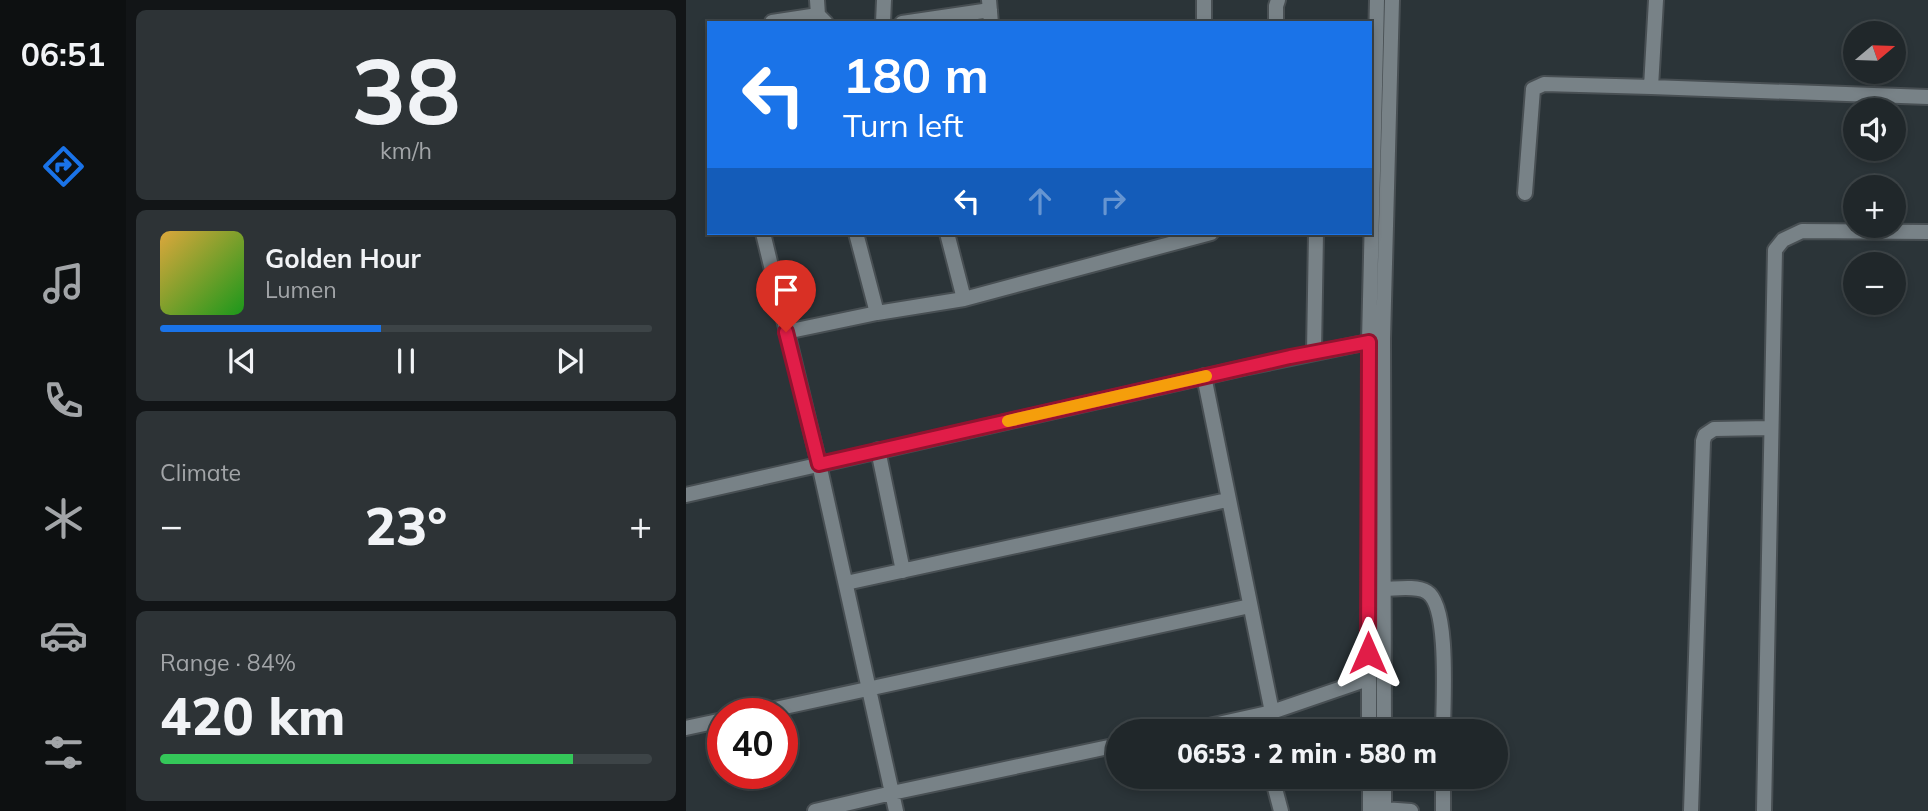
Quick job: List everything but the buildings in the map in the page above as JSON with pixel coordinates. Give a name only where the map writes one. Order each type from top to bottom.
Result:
[{"type":"street","points":[[789,21],[822,19],[817,0]]},
{"type":"street","points":[[883,21],[884,0]]},
{"type":"street","points":[[1204,0],[1204,21]]},
{"type":"street","points":[[1276,21],[1278,0]]},
{"type":"street","points":[[1369,719],[1376,341],[1377,0]]},
{"type":"street","points":[[1384,719],[1376,341],[1392,0]]},
{"type":"street","points":[[1651,87],[1656,0]]},
{"type":"street","points":[[917,21],[990,11]]},
{"type":"street","points":[[1525,193],[1533,89],[1545,84],[1928,97]]},
{"type":"street","points":[[1765,811],[1775,250],[1783,240],[1802,231],[1928,232]]},
{"type":"street","points":[[763,235],[819,464],[896,811]]},
{"type":"street","points":[[857,235],[877,313]]},
{"type":"street","points":[[948,235],[964,299]]},
{"type":"street","points":[[1148,235],[1151,249]]},
{"type":"street","points":[[786,332],[964,299],[1204,235]]},
{"type":"street","points":[[1314,352],[1317,235]]},
{"type":"street","points":[[686,495],[1204,376],[1376,341]]},
{"type":"street","points":[[1204,376],[1272,712]]},
{"type":"street","points":[[1691,811],[1703,441],[1705,435],[1714,429],[1770,428]]},
{"type":"street","points":[[878,450],[903,571]]},
{"type":"street","points":[[846,583],[1227,499]]},
{"type":"street","points":[[1383,589],[1422,589],[1429,593],[1436,603],[1444,651],[1443,719]]},
{"type":"street","points":[[798,704],[1250,606]]},
{"type":"street","points":[[1242,719],[1272,712],[1368,679]]},
{"type":"street","points":[[686,729],[707,724]]},
{"type":"street","points":[[815,811],[1106,748]]},
{"type":"street","points":[[1275,789],[1281,811]]},
{"type":"street","points":[[1373,789],[1377,810]]},
{"type":"street","points":[[1377,810],[1381,789]]},
{"type":"street","points":[[1443,789],[1443,811]]},
{"type":"street","points":[[1377,810],[1410,811]]},
{"type":"slow traffic","points":[[1008,421],[1206,376]]},
{"type":"route","points":[[786,332],[819,464],[1290,357],[1369,342],[1368,653]]}]
